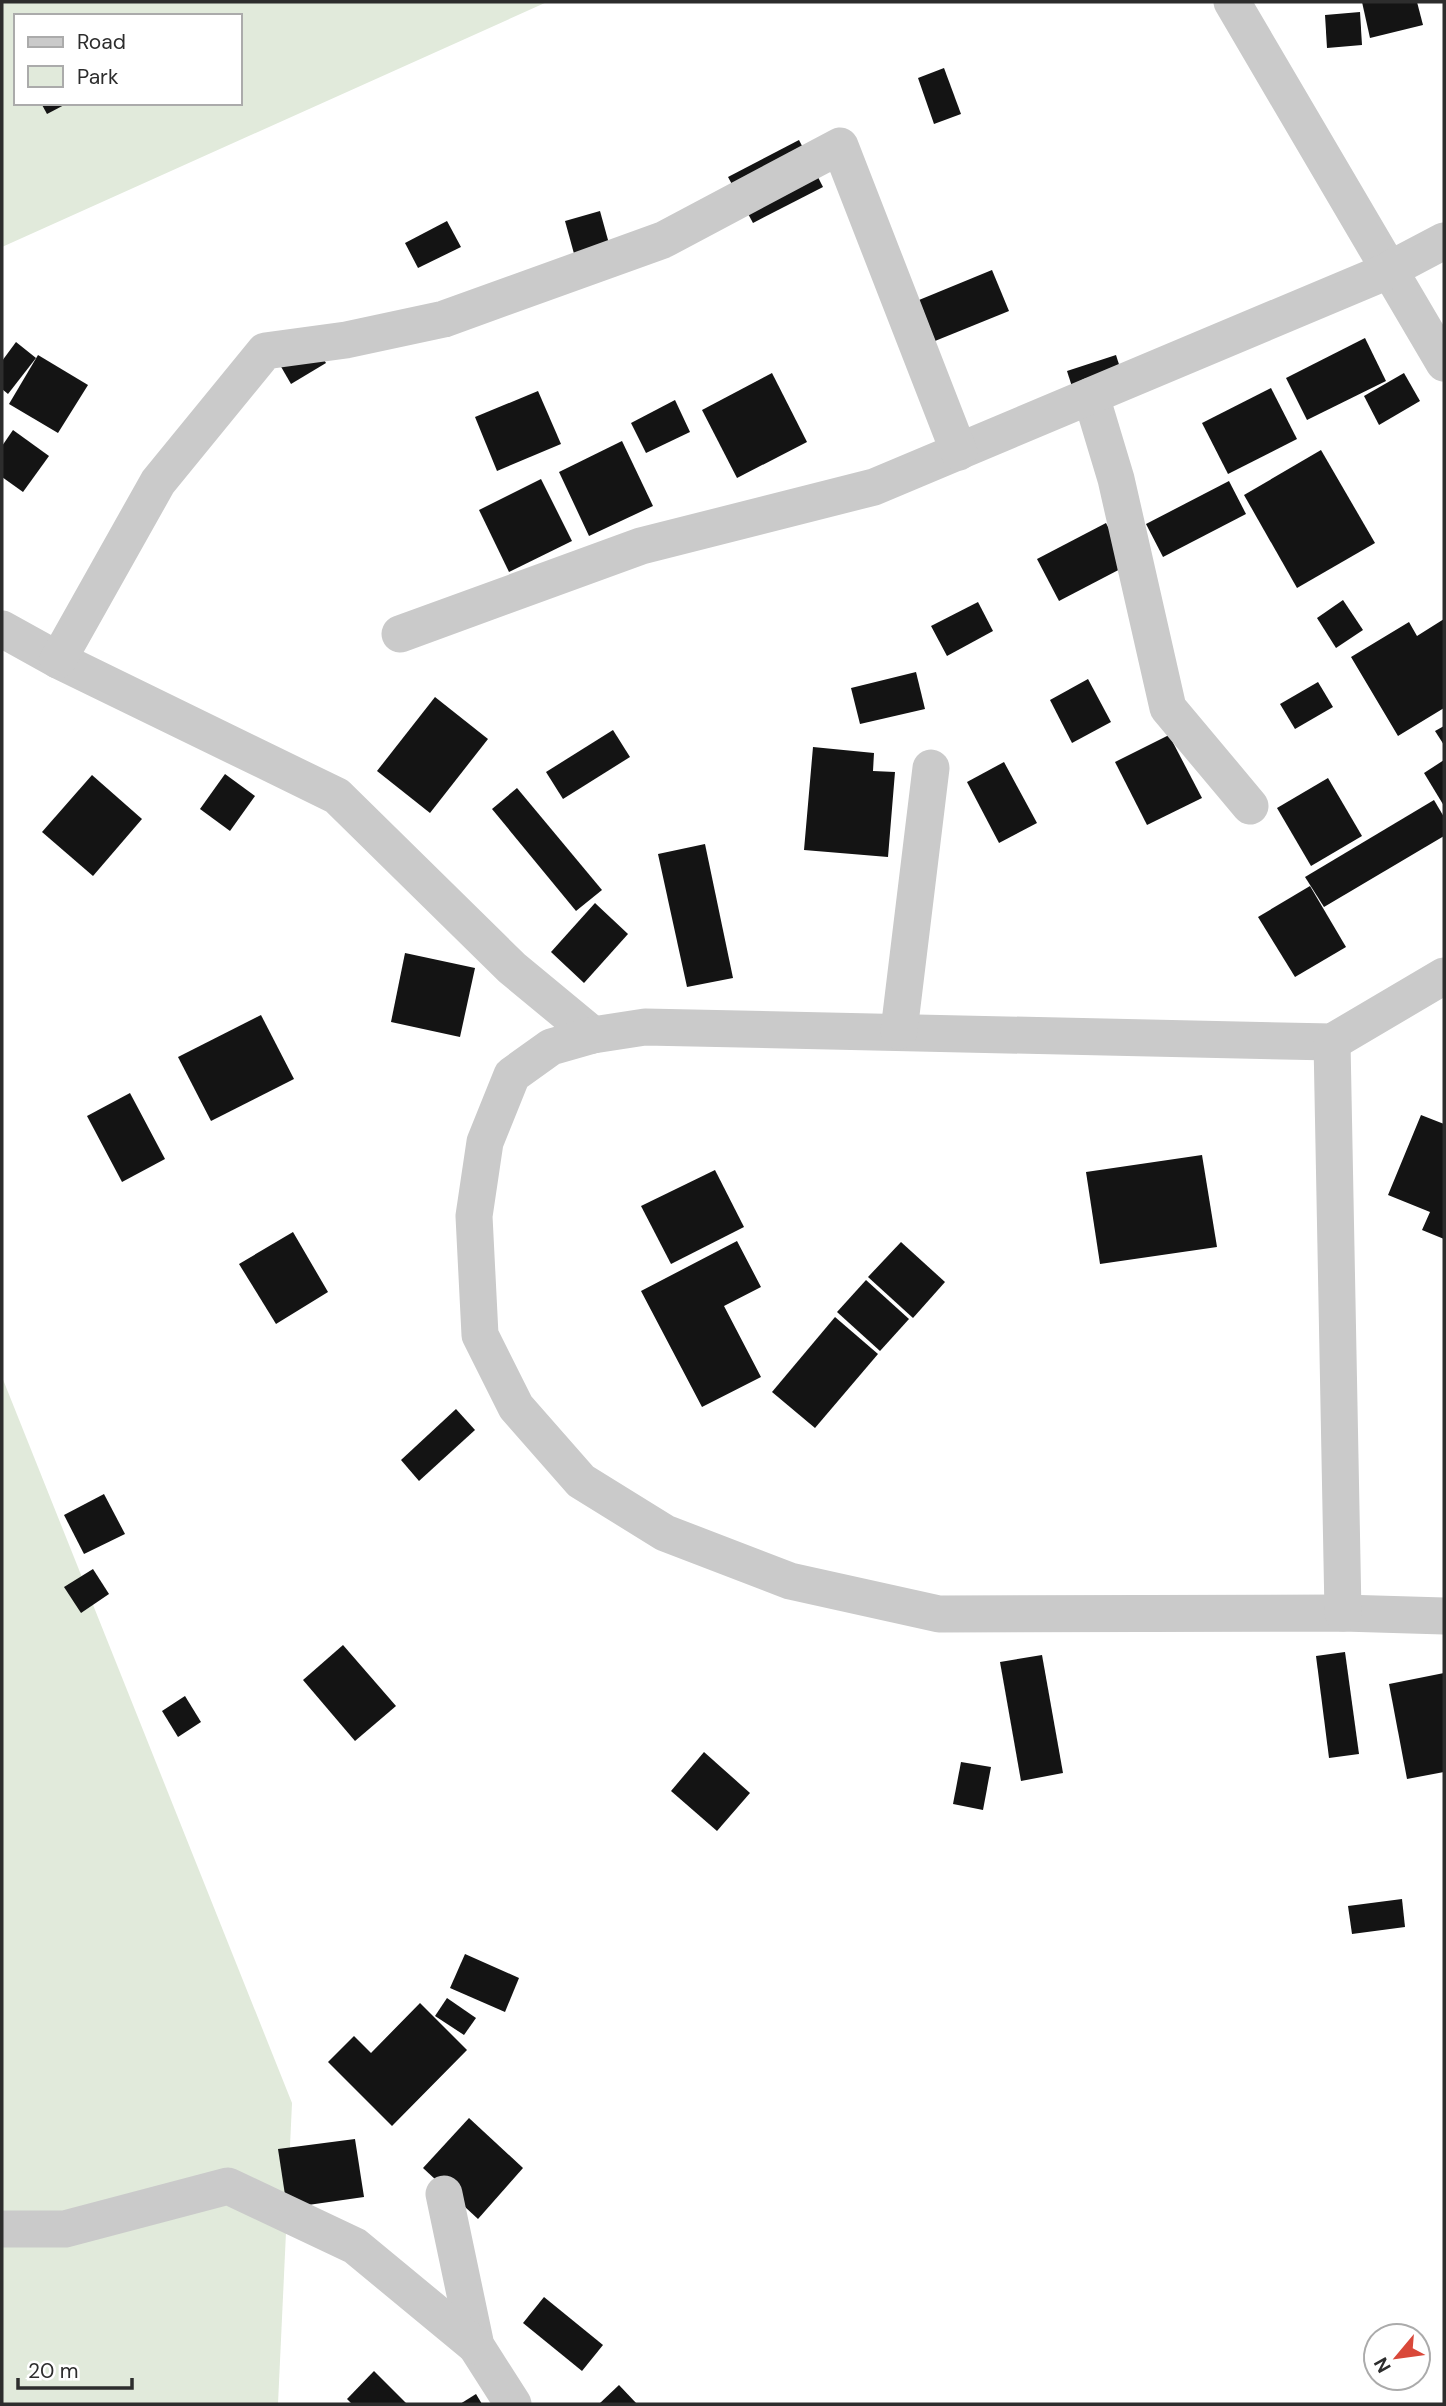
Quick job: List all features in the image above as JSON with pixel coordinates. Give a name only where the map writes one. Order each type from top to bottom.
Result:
[{"type":"street","points":[[1233,2],[1444,363]]},
{"type":"street","points":[[58,660],[158,482],[265,351],[346,340],[444,319],[663,240],[840,146],[959,452]]},
{"type":"street","points":[[400,634],[640,546],[874,487],[1390,269],[1444,241]]},
{"type":"street","points":[[1091,396],[1116,479],[1168,708],[1250,806]]},
{"type":"street","points":[[2,629],[58,660],[337,796],[512,968],[593,1035]]},
{"type":"street","points":[[899,1031],[931,768]]},
{"type":"street","points":[[1444,975],[1332,1042],[645,1027],[593,1035],[551,1047],[512,1075],[485,1142],[474,1216],[480,1335],[516,1406],[581,1481],[665,1533],[790,1581],[939,1614],[1343,1613],[1444,1616]]},
{"type":"street","points":[[1332,1042],[1343,1613]]},
{"type":"street","points":[[2,2229],[65,2229],[228,2186],[355,2246],[475,2346],[513,2404]]},
{"type":"street","points":[[444,2194],[475,2346]]},
{"type":"green space","points":[[2,2],[547,2],[2,247]]},
{"type":"green space","points":[[2,1377],[292,2103],[278,2404],[2,2404]]},
{"type":"building","points":[[1362,2],[1417,2],[1423,25],[1370,38]]},
{"type":"building","points":[[1360,12],[1362,45],[1327,48],[1325,15]]},
{"type":"building","points":[[944,68],[961,114],[934,124],[918,78]]},
{"type":"building","points":[[42,105],[64,105],[47,114]]},
{"type":"building","points":[[799,140],[823,187],[753,223],[728,177]]},
{"type":"building","points":[[600,211],[616,269],[581,279],[565,221]]},
{"type":"building","points":[[447,221],[461,247],[418,268],[405,243]]},
{"type":"building","points":[[992,270],[1009,311],[935,341],[919,300]]},
{"type":"building","points":[[311,338],[326,363],[291,384],[276,358]]},
{"type":"building","points":[[1365,338],[1386,381],[1307,420],[1286,378]]},
{"type":"building","points":[[16,342],[36,358],[8,394],[2,389],[2,361]]},
{"type":"building","points":[[38,355],[88,385],[58,433],[9,404]]},
{"type":"building","points":[[1116,355],[1129,396],[1080,412],[1067,371]]},
{"type":"building","points":[[772,373],[807,442],[737,478],[702,410]]},
{"type":"building","points":[[1404,373],[1420,401],[1379,425],[1364,396]]},
{"type":"building","points":[[1271,388],[1297,439],[1228,474],[1202,423]]},
{"type":"building","points":[[538,391],[561,444],[497,471],[475,417]]},
{"type":"building","points":[[675,400],[690,432],[646,453],[631,423]]},
{"type":"building","points":[[13,430],[49,456],[23,492],[2,477],[2,446]]},
{"type":"building","points":[[622,441],[653,506],[589,536],[559,472]]},
{"type":"building","points":[[1321,450],[1375,543],[1297,588],[1244,495]]},
{"type":"building","points":[[541,479],[572,541],[509,572],[479,510]]},
{"type":"building","points":[[1229,481],[1246,514],[1163,557],[1146,524]]},
{"type":"building","points":[[1106,523],[1128,565],[1059,601],[1037,559]]},
{"type":"building","points":[[1343,600],[1363,630],[1336,648],[1317,618]]},
{"type":"building","points":[[978,602],[993,631],[947,656],[931,626]]},
{"type":"building","points":[[1444,619],[1444,708],[1398,736],[1351,657],[1409,622],[1417,636]]},
{"type":"building","points":[[916,672],[925,709],[860,724],[851,688]]},
{"type":"building","points":[[1088,679],[1111,722],[1072,743],[1050,700]]},
{"type":"building","points":[[1318,682],[1333,707],[1295,729],[1280,704]]},
{"type":"building","points":[[435,697],[488,739],[430,813],[377,771]]},
{"type":"building","points":[[1444,726],[1444,745],[1435,731]]},
{"type":"building","points":[[613,730],[630,757],[563,799],[546,772]]},
{"type":"building","points":[[1169,735],[1202,798],[1147,825],[1115,762]]},
{"type":"building","points":[[813,747],[874,753],[873,771],[895,772],[888,857],[804,850]]},
{"type":"building","points":[[1444,760],[1444,806],[1424,773]]},
{"type":"building","points":[[1004,762],[1037,823],[999,843],[967,782]]},
{"type":"building","points":[[225,774],[255,796],[230,831],[200,809]]},
{"type":"building","points":[[92,775],[142,819],[93,876],[42,832]]},
{"type":"building","points":[[1328,778],[1362,836],[1311,866],[1277,808]]},
{"type":"building","points":[[517,788],[602,890],[576,911],[492,809]]},
{"type":"building","points":[[1434,800],[1444,817],[1444,836],[1324,907],[1305,877]]},
{"type":"building","points":[[705,844],[733,978],[687,987],[658,854]]},
{"type":"building","points":[[1310,886],[1346,947],[1295,977],[1258,917]]},
{"type":"building","points":[[595,903],[628,934],[584,983],[551,952]]},
{"type":"building","points":[[405,953],[475,968],[460,1037],[391,1022]]},
{"type":"building","points":[[261,1015],[294,1079],[211,1121],[178,1057]]},
{"type":"building","points":[[130,1093],[165,1159],[122,1182],[87,1116]]},
{"type":"building","points":[[1421,1115],[1444,1124],[1444,1239],[1422,1230],[1430,1212],[1388,1195]]},
{"type":"building","points":[[1202,1155],[1217,1247],[1100,1264],[1086,1172]]},
{"type":"building","points":[[715,1170],[744,1227],[671,1264],[641,1206]]},
{"type":"building","points":[[293,1232],[328,1292],[276,1324],[239,1264]]},
{"type":"building","points":[[737,1241],[761,1287],[724,1306],[761,1377],[702,1407],[641,1291]]},
{"type":"building","points":[[901,1242],[945,1282],[913,1318],[868,1277]]},
{"type":"building","points":[[866,1280],[909,1319],[880,1351],[837,1312]]},
{"type":"building","points":[[835,1317],[878,1354],[815,1428],[772,1392]]},
{"type":"building","points":[[456,1409],[475,1430],[419,1481],[401,1460]]},
{"type":"building","points":[[104,1494],[125,1534],[84,1554],[64,1515]]},
{"type":"building","points":[[93,1569],[109,1594],[81,1613],[64,1587]]},
{"type":"building","points":[[343,1645],[396,1706],[355,1741],[303,1680]]},
{"type":"building","points":[[1345,1652],[1359,1754],[1329,1758],[1316,1656]]},
{"type":"building","points":[[1042,1655],[1063,1773],[1021,1781],[1000,1662]]},
{"type":"building","points":[[1444,1673],[1444,1772],[1407,1779],[1389,1684]]},
{"type":"building","points":[[185,1696],[201,1722],[178,1737],[162,1711]]},
{"type":"building","points":[[704,1752],[750,1793],[717,1831],[671,1791]]},
{"type":"building","points":[[961,1762],[991,1767],[983,1810],[953,1804]]},
{"type":"building","points":[[1402,1899],[1405,1927],[1352,1934],[1348,1906]]},
{"type":"building","points":[[465,1954],[519,1978],[505,2012],[450,1988]]},
{"type":"building","points":[[447,1998],[476,2018],[464,2035],[435,2016]]},
{"type":"building","points":[[420,2003],[467,2050],[392,2126],[328,2062],[354,2036],[371,2053]]},
{"type":"building","points":[[469,2118],[523,2168],[478,2219],[423,2168]]},
{"type":"building","points":[[355,2139],[364,2197],[287,2208],[278,2149]]},
{"type":"building","points":[[544,2297],[603,2345],[582,2371],[523,2323]]},
{"type":"building","points":[[374,2371],[407,2404],[352,2404],[347,2399]]},
{"type":"building","points":[[619,2385],[637,2404],[599,2404]]},
{"type":"building","points":[[476,2394],[482,2404],[460,2404]]}]
